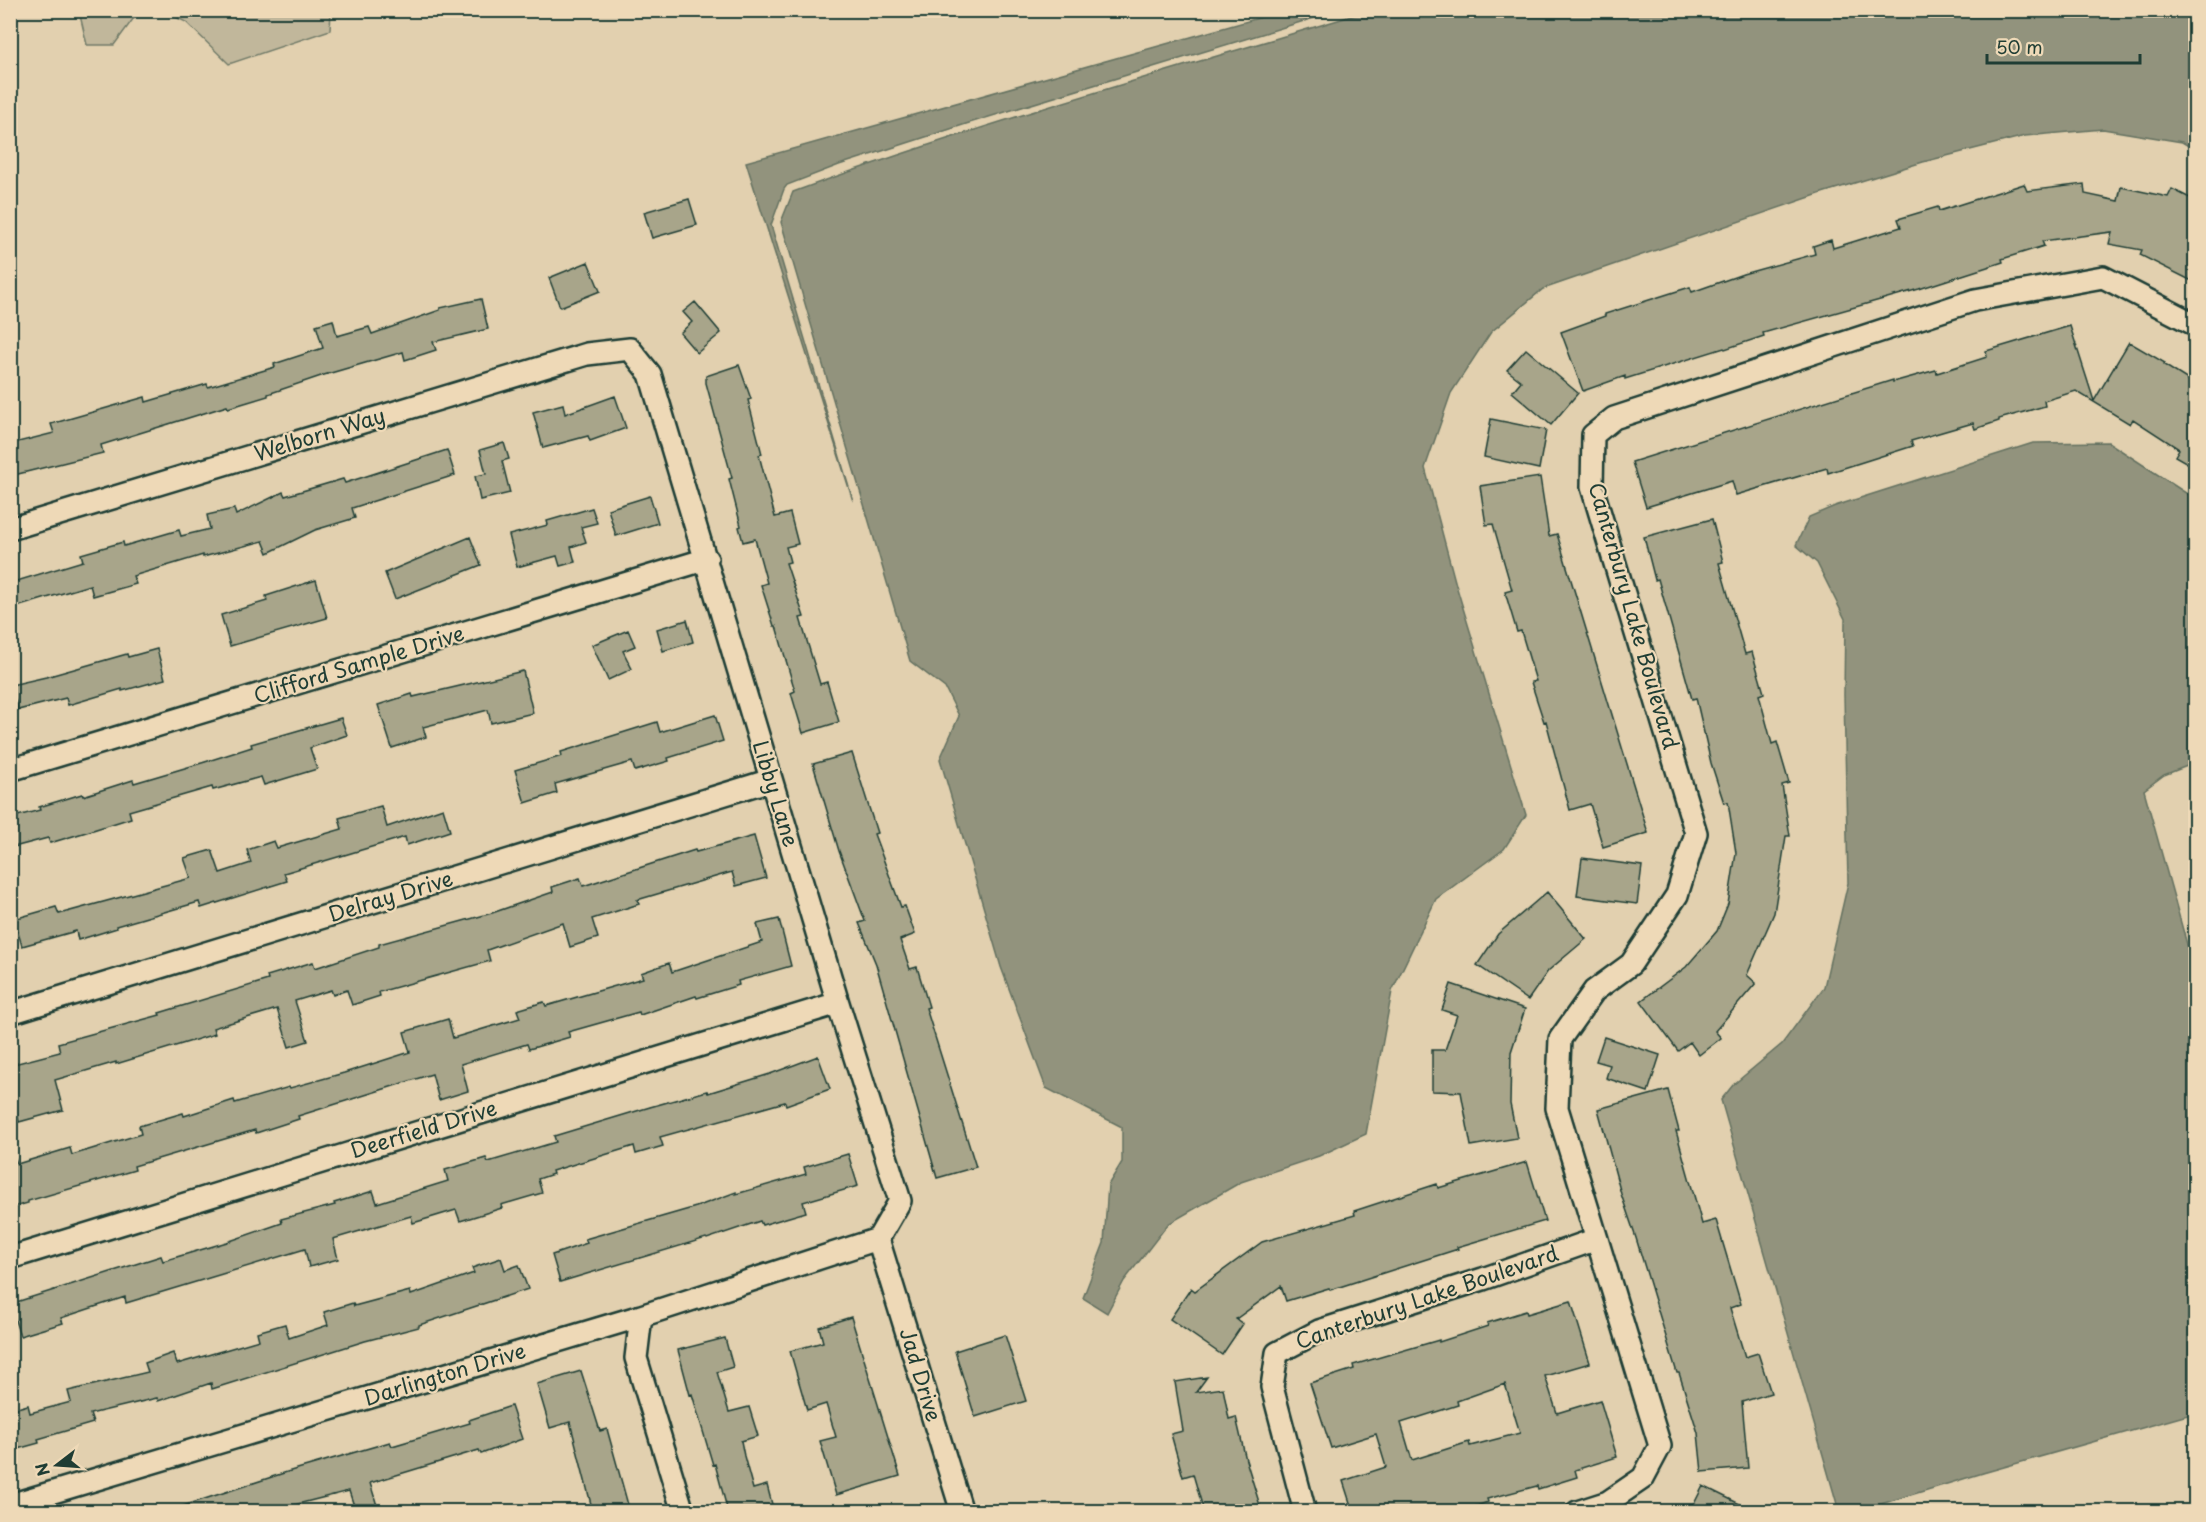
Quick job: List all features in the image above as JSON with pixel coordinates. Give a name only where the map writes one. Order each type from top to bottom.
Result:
[{"type":"street","name":"Canterbury Lake Boulevard","points":[[1577,1512],[1608,1502],[1643,1478],[1660,1446],[1557,1108],[1560,1040],[1594,991],[1631,964],[1677,895],[1696,833],[1592,487],[1593,435],[1614,418],[1975,300],[2103,277],[2196,325]]},
{"type":"street","name":"Welborn Way","points":[[10,529],[587,354],[630,349]]},
{"type":"street","name":"Libby Lane","points":[[630,349],[650,374],[838,1003],[900,1201],[878,1239]]},
{"type":"street","name":"Clifford Sample Drive","points":[[10,770],[706,559]]},
{"type":"street","name":"Delray Drive","points":[[10,1013],[771,780]]},
{"type":"street","name":"Deerfield Drive","points":[[10,1258],[838,1003]]},
{"type":"street","name":"Darlington Drive","points":[[10,1505],[641,1316],[878,1239]]},
{"type":"street","name":"Jad Drive","points":[[878,1239],[962,1512]]},
{"type":"street","name":"Canterbury Lake Boulevard","points":[[1305,1512],[1272,1387],[1277,1353],[1319,1332],[1597,1239]]},
{"type":"street","points":[[641,1316],[636,1358],[683,1512]]},
{"type":"shaded area","points":[[79,10],[144,11],[136,15],[114,45],[87,45]]},
{"type":"shaded area","points":[[1287,10],[1337,11],[966,124],[839,165],[787,185],[771,225],[853,501],[746,162]]},
{"type":"shaded area","points":[[163,11],[331,11],[330,30],[229,64],[186,22]]},
{"type":"shaded area","points":[[1368,11],[2195,11],[2195,150],[2182,142],[2103,129],[2025,136],[1923,162],[1822,193],[1543,289],[1491,332],[1451,393],[1425,468],[1456,585],[1526,815],[1504,849],[1436,899],[1392,991],[1366,1134],[1319,1156],[1241,1182],[1168,1224],[1124,1281],[1107,1313],[1083,1298],[1104,1243],[1108,1185],[1122,1162],[1122,1127],[1046,1088],[1001,967],[940,759],[959,716],[945,688],[910,661],[781,222],[793,192],[1007,120]]},
{"type":"shaded area","points":[[2108,442],[2195,499],[2195,763],[2164,775],[2144,790],[2195,973],[2195,1413],[1858,1511],[1839,1511],[1721,1100],[1733,1085],[1782,1044],[1824,987],[1848,883],[1844,695],[1845,619],[1817,563],[1796,545],[1809,517],[1835,506],[2033,443]]},
{"type":"building","points":[[2024,184],[2027,191],[2084,184],[2085,194],[2118,201],[2121,187],[2168,197],[2172,189],[2196,201],[2196,283],[2140,255],[2142,250],[2109,244],[2112,232],[2042,241],[2044,246],[2002,259],[2003,262],[1919,289],[1763,333],[1764,336],[1725,349],[1625,379],[1625,376],[1583,391],[1561,332],[1605,316],[1605,314],[1690,287],[1692,292],[1743,274],[1815,254],[1813,246],[1831,240],[1833,248],[1901,227],[1898,219],[1938,207],[1939,211]]},
{"type":"building","points":[[689,199],[697,225],[652,238],[644,212]]},
{"type":"building","points":[[588,262],[600,291],[560,307],[549,278]]},
{"type":"building","points":[[481,299],[488,329],[433,342],[436,350],[405,360],[403,352],[324,375],[268,394],[268,396],[228,408],[227,406],[101,445],[103,453],[10,476],[10,444],[54,433],[51,424],[145,397],[146,402],[275,367],[274,364],[323,348],[316,325],[333,320],[337,336],[369,327],[372,334],[440,310],[440,308]]},
{"type":"building","points":[[695,302],[721,333],[697,353],[680,333],[692,322],[683,312]]},
{"type":"building","points":[[2070,326],[2094,401],[2129,342],[2196,385],[2196,468],[2175,456],[2179,449],[2133,419],[2130,424],[2076,391],[2044,401],[2045,406],[1999,419],[1999,421],[1975,429],[1973,423],[1911,441],[1913,446],[1828,473],[1827,468],[1736,495],[1732,481],[1646,507],[1632,462],[1893,380],[1893,382],[1936,370],[1937,373],[1987,357],[1986,351]]},
{"type":"building","points":[[1526,349],[1578,393],[1551,425],[1512,392],[1521,381],[1507,370]]},
{"type":"building","points":[[739,365],[751,399],[748,400],[762,454],[759,455],[775,517],[790,513],[798,544],[786,547],[790,562],[786,563],[804,617],[800,618],[820,684],[827,682],[839,722],[803,733],[791,693],[795,691],[761,585],[767,583],[755,539],[743,542],[729,479],[732,478],[706,383],[706,376]]},
{"type":"building","points":[[615,396],[626,428],[590,441],[588,436],[543,448],[533,412],[563,404],[565,414]]},
{"type":"building","points":[[1491,419],[1546,430],[1539,469],[1484,457]]},
{"type":"building","points":[[504,443],[509,459],[502,461],[510,493],[480,500],[475,476],[486,474],[480,450]]},
{"type":"building","points":[[447,450],[455,475],[352,508],[355,518],[315,530],[268,553],[263,541],[203,557],[203,555],[133,576],[136,584],[93,596],[90,585],[10,609],[10,583],[83,561],[81,554],[123,542],[124,546],[179,530],[181,536],[210,529],[207,515],[234,509],[236,515],[283,492],[285,496],[343,479],[345,483]]},
{"type":"building","points":[[1540,477],[1549,536],[1557,534],[1648,833],[1603,847],[1590,804],[1570,810],[1546,721],[1544,722],[1531,682],[1536,681],[1521,631],[1517,632],[1505,592],[1512,590],[1493,524],[1486,525],[1480,486]]},
{"type":"building","points":[[650,496],[658,523],[616,536],[608,509]]},
{"type":"building","points":[[592,508],[597,523],[581,527],[586,542],[571,547],[575,562],[560,566],[557,556],[517,567],[509,535],[548,525],[547,521]]},
{"type":"building","points":[[1712,519],[1723,562],[1719,563],[1745,654],[1752,652],[1764,693],[1759,695],[1772,744],[1777,742],[1789,783],[1782,785],[1790,836],[1786,836],[1774,913],[1747,975],[1756,983],[1715,1031],[1721,1038],[1699,1055],[1690,1042],[1678,1051],[1641,1001],[1686,967],[1717,931],[1728,904],[1736,853],[1728,802],[1724,803],[1711,763],[1696,698],[1692,699],[1644,537]]},
{"type":"building","points":[[470,537],[481,565],[395,599],[385,573]]},
{"type":"building","points":[[316,580],[327,618],[230,646],[221,615],[267,601],[266,596]]},
{"type":"building","points":[[687,620],[693,642],[663,651],[657,629]]},
{"type":"building","points":[[628,630],[635,646],[623,651],[632,669],[608,680],[592,645]]},
{"type":"building","points":[[157,649],[165,679],[68,705],[66,698],[18,710],[11,685],[127,654],[128,657]]},
{"type":"building","points":[[523,671],[533,713],[491,723],[488,710],[423,727],[426,737],[392,748],[378,705],[412,694],[413,697]]},
{"type":"building","points":[[715,715],[723,741],[635,771],[632,762],[555,784],[557,793],[525,803],[515,770],[562,756],[561,752],[657,722],[660,732]]},
{"type":"building","points":[[341,718],[347,735],[310,748],[317,769],[264,785],[261,777],[213,790],[212,787],[129,811],[131,818],[50,843],[48,838],[10,848],[10,818],[40,810],[39,807],[82,794],[83,796],[133,780],[134,783],[205,762],[252,747],[251,744]]},
{"type":"building","points":[[852,753],[877,833],[874,834],[901,907],[905,906],[915,934],[900,940],[910,969],[917,967],[929,1007],[926,1008],[976,1167],[937,1178],[876,964],[859,923],[865,921],[839,851],[813,764]]},
{"type":"building","points":[[381,806],[387,827],[443,808],[450,831],[407,845],[405,837],[284,873],[287,881],[201,908],[199,902],[116,926],[117,928],[78,940],[76,931],[22,946],[14,919],[56,907],[59,914],[191,878],[184,858],[212,850],[220,873],[251,863],[247,850],[274,841],[277,848],[342,829],[339,818]]},
{"type":"building","points":[[754,836],[766,878],[736,886],[732,872],[637,900],[639,904],[592,919],[598,938],[570,947],[563,923],[487,950],[490,961],[379,992],[380,996],[352,1005],[347,990],[333,995],[331,990],[295,1001],[308,1041],[289,1047],[277,1009],[213,1028],[215,1034],[55,1080],[63,1110],[19,1122],[10,1088],[10,1065],[60,1052],[58,1043],[160,1015],[159,1013],[268,980],[267,976],[313,962],[315,968],[379,947],[379,944],[492,913],[553,892],[552,887],[580,878],[583,886],[695,850],[696,852]]},
{"type":"building","points":[[1582,858],[1642,866],[1637,904],[1577,896]]},
{"type":"building","points":[[1547,892],[1586,939],[1548,971],[1528,1000],[1477,965],[1498,934]]},
{"type":"building","points":[[779,919],[791,966],[738,981],[739,985],[697,998],[696,996],[640,1015],[639,1012],[568,1032],[570,1037],[529,1049],[527,1044],[461,1064],[468,1091],[439,1100],[432,1074],[298,1116],[299,1119],[256,1133],[255,1130],[134,1166],[135,1170],[10,1208],[10,1159],[15,1158],[17,1164],[70,1148],[72,1155],[141,1134],[139,1126],[183,1113],[184,1116],[234,1100],[235,1103],[290,1088],[410,1052],[404,1032],[448,1019],[453,1038],[520,1018],[517,1010],[544,1002],[546,1006],[643,978],[641,973],[669,963],[672,972],[762,942],[757,924]]},
{"type":"building","points":[[1451,984],[1525,1009],[1511,1052],[1510,1104],[1517,1138],[1471,1146],[1461,1092],[1432,1091],[1432,1050],[1445,1050],[1457,1015],[1442,1010]]},
{"type":"building","points":[[1604,1037],[1660,1055],[1648,1092],[1606,1078],[1610,1065],[1596,1061]]},
{"type":"building","points":[[818,1056],[830,1089],[786,1105],[785,1102],[660,1137],[663,1146],[636,1154],[634,1146],[552,1171],[553,1174],[538,1179],[542,1193],[501,1205],[502,1208],[460,1221],[456,1210],[413,1223],[411,1216],[333,1239],[338,1259],[309,1267],[305,1249],[126,1303],[125,1297],[61,1318],[63,1323],[20,1336],[10,1304],[161,1256],[163,1261],[227,1242],[282,1223],[281,1219],[335,1205],[334,1203],[373,1191],[377,1203],[448,1181],[445,1170],[486,1158],[488,1162],[556,1142],[554,1136],[707,1091],[708,1093]]},
{"type":"building","points":[[1668,1090],[1679,1131],[1676,1131],[1702,1224],[1716,1220],[1741,1304],[1730,1308],[1745,1357],[1758,1353],[1771,1393],[1742,1402],[1748,1468],[1702,1472],[1698,1433],[1621,1194],[1598,1109]]},
{"type":"building","points":[[848,1154],[858,1186],[803,1202],[806,1212],[762,1225],[760,1221],[560,1282],[552,1255],[587,1243],[585,1239],[696,1207],[736,1192],[736,1194],[806,1174],[804,1167]]},
{"type":"building","points":[[1527,1162],[1545,1221],[1457,1247],[1458,1249],[1330,1290],[1329,1288],[1286,1301],[1281,1286],[1236,1319],[1243,1324],[1222,1355],[1170,1319],[1191,1288],[1195,1291],[1262,1242],[1355,1215],[1354,1211],[1437,1184],[1438,1188]]},
{"type":"building","points":[[501,1258],[505,1270],[519,1265],[528,1289],[419,1325],[419,1327],[365,1341],[212,1389],[211,1383],[158,1401],[157,1398],[90,1414],[93,1423],[38,1439],[39,1443],[10,1451],[10,1410],[28,1405],[30,1413],[71,1402],[68,1391],[148,1372],[145,1363],[173,1353],[177,1364],[259,1340],[257,1332],[285,1324],[289,1338],[328,1325],[324,1312],[353,1303],[354,1306],[410,1291],[411,1295],[474,1273],[472,1268]]},
{"type":"building","points":[[1571,1301],[1590,1363],[1545,1376],[1557,1413],[1600,1400],[1617,1457],[1575,1470],[1577,1477],[1538,1489],[1537,1486],[1487,1499],[1488,1502],[1460,1512],[1353,1512],[1343,1481],[1386,1467],[1376,1434],[1331,1448],[1310,1383],[1354,1369],[1353,1365],[1439,1340],[1439,1342],[1526,1311],[1527,1314]],"holes":[[[1505,1384],[1520,1433],[1470,1446],[1469,1442],[1412,1460],[1401,1423],[1458,1405],[1457,1401]]]},
{"type":"building","points":[[851,1317],[900,1476],[836,1495],[820,1441],[836,1437],[826,1404],[807,1410],[790,1351],[823,1342],[819,1327]]},
{"type":"building","points":[[1005,1335],[1026,1401],[975,1417],[955,1351]]},
{"type":"building","points":[[725,1338],[733,1367],[717,1372],[729,1412],[749,1407],[758,1436],[741,1441],[744,1456],[753,1489],[767,1485],[774,1512],[728,1512],[715,1464],[713,1465],[692,1394],[690,1395],[678,1350]]},
{"type":"building","points":[[581,1371],[600,1431],[607,1429],[630,1512],[593,1512],[570,1422],[550,1428],[537,1384]]},
{"type":"building","points":[[1207,1377],[1196,1392],[1223,1388],[1229,1419],[1236,1417],[1262,1512],[1204,1512],[1193,1474],[1183,1477],[1171,1434],[1183,1431],[1175,1382]]},
{"type":"building","points":[[511,1406],[522,1439],[481,1454],[479,1450],[370,1483],[379,1512],[356,1512],[349,1491],[282,1508],[283,1512],[178,1512],[177,1508],[287,1472],[390,1442],[392,1446],[470,1423],[469,1420]]},
{"type":"building","points":[[1703,1486],[1756,1512],[1690,1512]]}]
